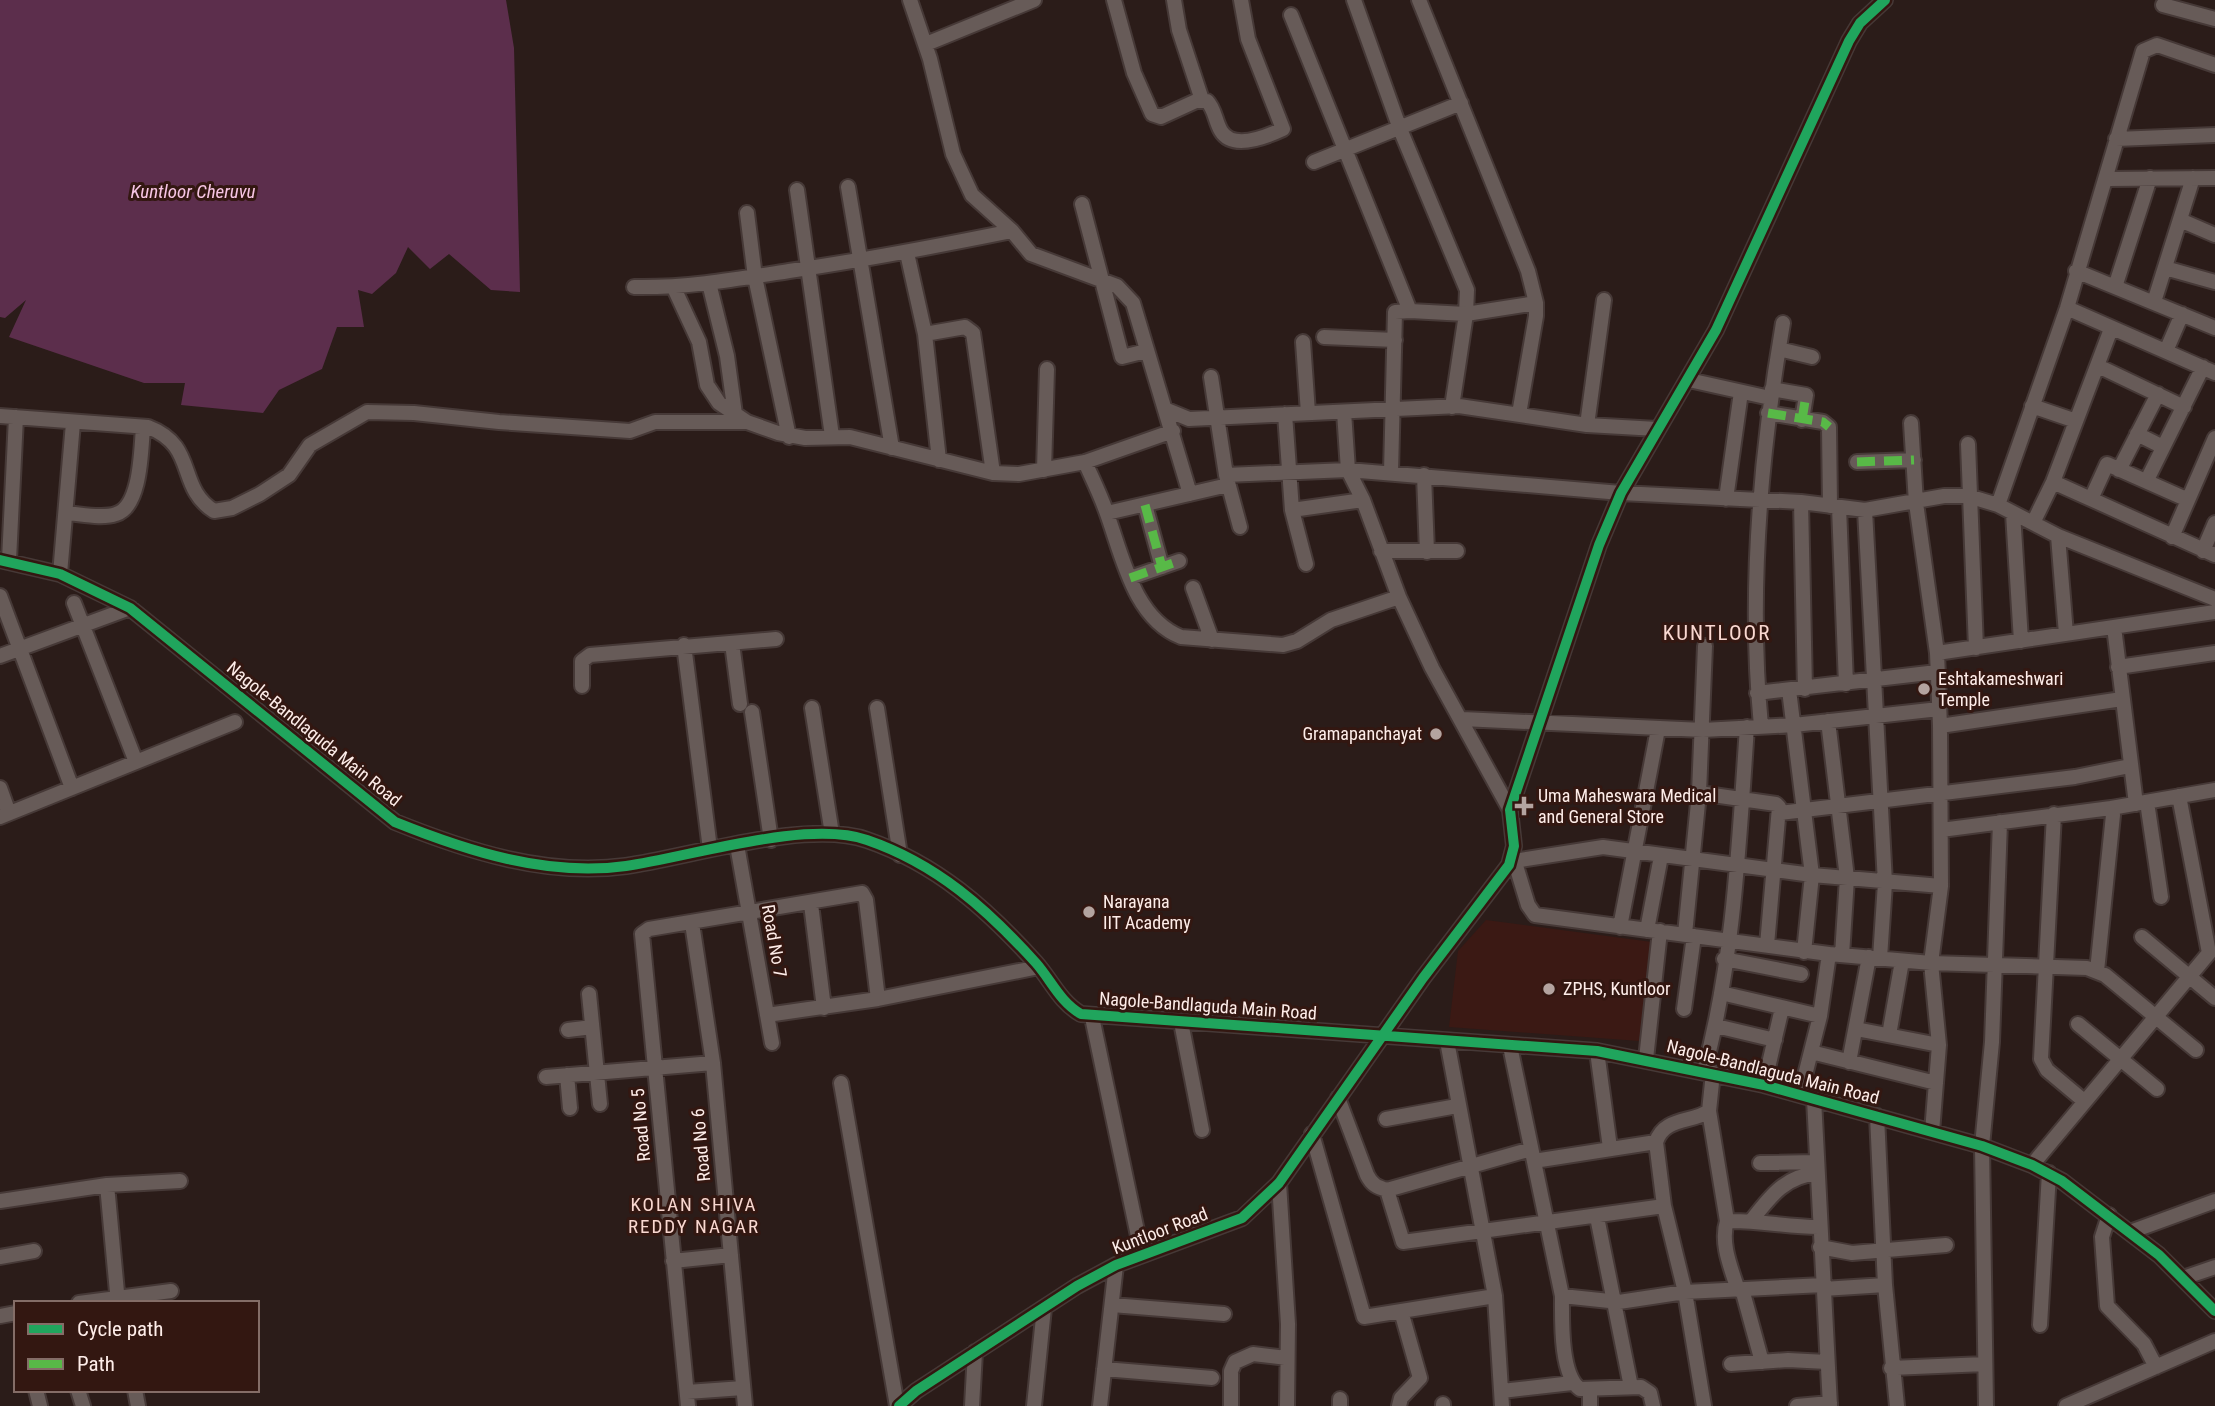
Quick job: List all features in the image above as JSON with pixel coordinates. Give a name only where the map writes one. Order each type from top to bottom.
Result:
[{"type":"street","points":[[910,0],[926,44],[941,110],[962,177],[982,205],[1012,231],[1031,254],[1100,280],[1126,293],[1133,303],[1190,494]]},
{"type":"street","points":[[926,44],[1034,0]]},
{"type":"street","points":[[1114,0],[1134,73],[1152,114],[1161,117],[1202,100]]},
{"type":"street","points":[[1174,0],[1179,30],[1202,100],[1212,106],[1225,136],[1233,140],[1268,136],[1283,129],[1248,39],[1241,0]]},
{"type":"street","points":[[1354,0],[1401,129],[1467,290],[1466,314],[1451,407]]},
{"type":"street","points":[[1419,0],[1528,271],[1536,303],[1519,414]]},
{"type":"street","points":[[1510,810],[1537,721],[1594,557],[1621,493],[1716,330],[1849,41],[1860,23],[1885,0]]},
{"type":"street","points":[[2163,5],[2215,19]]},
{"type":"street","points":[[1291,15],[1410,311]]},
{"type":"street","points":[[1998,505],[2067,308],[2076,271],[2108,179],[2116,138],[2143,51],[2147,47],[2157,45],[2215,65]]},
{"type":"street","points":[[1314,162],[1461,103]]},
{"type":"street","points":[[2116,138],[2215,135]]},
{"type":"street","points":[[2115,287],[2150,178]]},
{"type":"street","points":[[2154,302],[2193,178]]},
{"type":"street","points":[[2108,179],[2215,178]]},
{"type":"street","points":[[848,187],[892,448]]},
{"type":"street","points":[[797,190],[832,436]]},
{"type":"street","points":[[1082,204],[1122,357],[1146,351]]},
{"type":"street","points":[[747,213],[755,277],[789,436]]},
{"type":"street","points":[[2180,220],[2215,235]]},
{"type":"street","points":[[635,287],[674,288],[755,277],[907,253],[1012,231]]},
{"type":"street","points":[[907,253],[925,334],[939,460]]},
{"type":"street","points":[[2165,268],[2215,282]]},
{"type":"street","points":[[2076,271],[2215,328]]},
{"type":"street","points":[[709,283],[741,418]]},
{"type":"street","points":[[674,288],[699,342],[707,385],[719,403],[741,418],[789,436],[850,437],[993,473],[1019,474],[1085,461],[1173,431]]},
{"type":"street","points":[[1587,425],[1604,300]]},
{"type":"street","points":[[1391,472],[1395,312],[1399,309],[1466,314],[1536,303]]},
{"type":"street","points":[[2067,308],[2209,370],[2184,407],[2147,480]]},
{"type":"street","points":[[2166,351],[2182,314]]},
{"type":"street","points":[[1762,1362],[1727,1250],[1724,1230],[1727,1221],[1709,1111],[1708,1072],[1724,959],[1730,939],[1742,798],[1758,693],[1758,501],[1770,400],[1783,323]]},
{"type":"street","points":[[925,334],[965,327],[974,333],[993,473]]},
{"type":"street","points":[[2034,521],[2053,482],[2111,329]]},
{"type":"street","points":[[1324,337],[1395,340]]},
{"type":"street","points":[[1303,342],[1308,413]]},
{"type":"street","points":[[1779,349],[1812,357]]},
{"type":"street","points":[[2098,366],[2184,407]]},
{"type":"street","points":[[1044,470],[1048,369]]},
{"type":"street","points":[[1211,377],[1227,480],[1240,527]]},
{"type":"street","points":[[1689,380],[1770,400],[1801,419],[1823,422],[1829,427],[1846,684]]},
{"type":"street","points":[[1726,499],[1741,391]]},
{"type":"street","points":[[2119,470],[2158,394]]},
{"type":"street","points":[[1770,400],[1806,395],[1801,419]]},
{"type":"street","points":[[2032,406],[2076,421]]},
{"type":"street","points":[[1167,410],[1189,419],[1451,407],[1587,425],[1657,429]]},
{"type":"street","points":[[0,415],[143,428],[164,433],[176,443],[199,501],[214,511],[232,508],[260,494],[289,475],[310,445],[367,412],[414,413],[499,422],[630,430],[656,422],[741,418]]},
{"type":"street","points":[[1344,412],[1348,470],[1363,500],[1399,597],[1432,668],[1510,810],[1514,831],[1513,858],[1528,905],[1535,915],[1836,955],[1931,963],[1995,963],[2097,971],[2196,1050]]},
{"type":"street","points":[[1285,414],[1292,510],[1306,564]]},
{"type":"street","points":[[5,560],[16,417]]},
{"type":"street","points":[[60,574],[73,423]]},
{"type":"street","points":[[1911,423],[1916,503],[1937,653],[1940,726],[1941,886],[1931,963],[1939,1045],[1932,1132]]},
{"type":"street","points":[[66,513],[114,515],[127,507],[137,478],[143,428]]},
{"type":"street","points":[[2137,435],[2163,447]]},
{"type":"street","points":[[2172,537],[2186,499],[2211,457],[2215,438]]},
{"type":"street","points":[[1968,443],[1976,648]]},
{"type":"street","points":[[1857,462],[1914,460]]},
{"type":"street","points":[[1085,461],[1107,513],[1117,551],[1130,578],[1146,607],[1168,632],[1181,637],[1283,645],[1297,641],[1331,620],[1399,597]]},
{"type":"street","points":[[2091,499],[2104,466],[2147,480],[2186,499]]},
{"type":"street","points":[[1107,513],[1190,494],[1227,480],[1290,470],[1391,472],[1621,493],[1801,502],[1865,510],[1944,496],[1968,496],[1998,505],[2034,521],[2057,536],[2215,599]]},
{"type":"street","points":[[1424,475],[1427,552]]},
{"type":"street","points":[[2053,482],[2209,553],[2215,523]]},
{"type":"street","points":[[1292,510],[1363,500]]},
{"type":"street","points":[[1801,502],[1805,689]]},
{"type":"street","points":[[1145,505],[1162,566]]},
{"type":"street","points":[[1849,1062],[1874,958],[1885,883],[1865,510]]},
{"type":"street","points":[[2013,513],[2021,640]]},
{"type":"street","points":[[2057,536],[2066,634]]},
{"type":"street","points":[[1381,551],[1457,551]]},
{"type":"street","name":"Nagole-Bandlaguda Main Road","points":[[5,560],[60,574],[130,608],[395,822],[446,843],[498,856],[580,869],[626,866],[771,840],[832,834],[867,840],[935,872],[975,900],[1039,967],[1066,1004],[1081,1014],[1093,1017],[1597,1051],[1764,1085],[1982,1146],[2049,1173],[2130,1232],[2183,1278],[2215,1311]]},
{"type":"street","points":[[1130,578],[1179,561]]},
{"type":"street","points":[[1193,588],[1212,640]]},
{"type":"street","points":[[0,596],[72,788]]},
{"type":"street","points":[[74,603],[136,762]]},
{"type":"street","points":[[0,656],[130,608]]},
{"type":"street","points":[[1937,653],[2215,612]]},
{"type":"street","points":[[2114,627],[2130,766],[2141,803],[2161,897]]},
{"type":"street","points":[[582,685],[582,662],[590,655],[776,639]]},
{"type":"street","points":[[732,643],[771,840]]},
{"type":"street","points":[[684,645],[710,849]]},
{"type":"street","points":[[1684,1009],[1706,646]]},
{"type":"street","points":[[2118,667],[2215,653]]},
{"type":"street","points":[[1758,693],[1937,672]]},
{"type":"street","points":[[1789,690],[1812,875],[1804,951]]},
{"type":"street","points":[[1940,726],[2122,699]]},
{"type":"street","points":[[812,708],[832,834]]},
{"type":"street","points":[[877,708],[900,855]]},
{"type":"street","points":[[1462,719],[1703,730],[1794,725],[1939,709]]},
{"type":"street","points":[[1797,1406],[1830,1404],[1816,1168],[1807,1097],[1811,1052],[1836,955],[1847,878],[1828,721]]},
{"type":"street","points":[[0,788],[5,815],[236,722]]},
{"type":"street","points":[[1620,927],[1658,729]]},
{"type":"street","points":[[1780,813],[2075,777],[2130,766]]},
{"type":"street","points":[[1941,830],[2111,808],[2215,790]]},
{"type":"street","points":[[1699,793],[1776,804],[1780,813],[1767,946]]},
{"type":"street","points":[[2032,1165],[2208,953],[2179,796]]},
{"type":"street","points":[[2097,971],[2111,808]]},
{"type":"street","points":[[2054,814],[2041,1059],[2047,1070],[2084,1101]]},
{"type":"street","points":[[1986,1406],[1982,1146],[1995,963],[2000,822]]},
{"type":"street","name":"Road No 7","points":[[737,845],[772,1043]]},
{"type":"street","points":[[1513,858],[1603,847],[1812,875],[1941,886]]},
{"type":"street","points":[[1646,1059],[1653,930],[1661,856]]},
{"type":"street","name":"Kuntloor Road","points":[[898,1406],[975,1352],[1116,1265],[1241,1218],[1279,1182],[1423,978],[1513,858]]},
{"type":"street","points":[[692,923],[811,904],[860,893],[865,897],[878,999]]},
{"type":"street","points":[[811,904],[824,1008]]},
{"type":"street","name":"Road No 6","points":[[692,923],[713,1063],[745,1406]]},
{"type":"street","name":"Road No 5","points":[[687,1399],[642,934],[649,929],[692,923]]},
{"type":"street","points":[[2142,937],[2215,998]]},
{"type":"street","points":[[1724,959],[1801,974]]},
{"type":"street","points":[[1889,1035],[1902,961]]},
{"type":"street","points":[[767,1015],[878,999],[1039,967]]},
{"type":"street","points":[[1721,993],[1820,1016]]},
{"type":"street","points":[[589,994],[600,1104]]},
{"type":"street","points":[[1764,1085],[1782,1007]]},
{"type":"street","points":[[1093,1017],[1142,1255]]},
{"type":"street","points":[[1181,1022],[1202,1130]]},
{"type":"street","points":[[2078,1024],[2157,1089]]},
{"type":"street","points":[[1716,1026],[1775,1040]]},
{"type":"street","points":[[568,1030],[592,1027]]},
{"type":"street","points":[[1856,1029],[1939,1045]]},
{"type":"street","points":[[1447,1041],[1457,1106],[1472,1166],[1481,1233],[1495,1296],[1502,1399],[1572,1383],[1590,1390],[1641,1387],[1650,1393],[1653,1406]]},
{"type":"street","points":[[1510,1046],[1562,1296],[1562,1327],[1572,1383]]},
{"type":"street","points":[[1597,1051],[1611,1148]]},
{"type":"street","points":[[1811,1052],[1936,1083]]},
{"type":"street","points":[[546,1077],[713,1063]]},
{"type":"street","points":[[567,1075],[570,1108]]},
{"type":"street","points":[[841,1083],[898,1406]]},
{"type":"street","points":[[1338,1098],[1371,1184],[1387,1189],[1472,1166],[1533,1155],[1656,1142]]},
{"type":"street","points":[[1386,1119],[1457,1106]]},
{"type":"street","points":[[1704,1406],[1685,1292],[1664,1206],[1656,1142],[1660,1133],[1676,1121],[1709,1111]]},
{"type":"street","points":[[1877,1116],[1885,1284],[1891,1368],[1897,1406]]},
{"type":"street","points":[[1312,1134],[1364,1317],[1495,1296]]},
{"type":"street","points":[[1759,1163],[1816,1168]]},
{"type":"street","points":[[1752,1220],[1774,1192],[1816,1168]]},
{"type":"street","points":[[2040,1325],[2049,1173]]},
{"type":"street","points":[[0,1201],[107,1185],[180,1181]]},
{"type":"street","points":[[1279,1182],[1287,1406]]},
{"type":"street","points":[[107,1185],[118,1299]]},
{"type":"street","points":[[1387,1189],[1403,1242],[1664,1206]]},
{"type":"street","points":[[2130,1232],[2215,1201]]},
{"type":"street","points":[[2109,1215],[2102,1237],[2107,1306],[2144,1344],[2156,1367]]},
{"type":"street","points":[[1597,1217],[1631,1387]]},
{"type":"street","points":[[1727,1221],[1752,1220],[1789,1227],[1818,1227]]},
{"type":"street","points":[[1820,1247],[1852,1253],[1946,1245]]},
{"type":"street","points":[[0,1257],[34,1251]]},
{"type":"street","points":[[673,1261],[731,1255]]},
{"type":"street","points":[[1100,1406],[1116,1265]]},
{"type":"street","points":[[2183,1278],[2215,1267]]},
{"type":"street","points":[[1562,1296],[1613,1302],[1685,1292],[1885,1284]]},
{"type":"street","points":[[98,1301],[170,1291]]},
{"type":"street","points":[[1112,1305],[1224,1314]]},
{"type":"street","points":[[1034,1406],[1044,1308]]},
{"type":"street","points":[[1399,1406],[1401,1398],[1420,1378],[1401,1311]]},
{"type":"street","points":[[2066,1406],[2215,1340]]},
{"type":"street","points":[[972,1406],[975,1352]]},
{"type":"street","points":[[1231,1406],[1231,1371],[1235,1362],[1253,1354],[1287,1358]]},
{"type":"street","points":[[1731,1364],[1827,1362]]},
{"type":"street","points":[[1891,1368],[1985,1364]]},
{"type":"street","points":[[1104,1369],[1212,1378]]},
{"type":"street","points":[[687,1399],[743,1388]]},
{"type":"street","points":[[1590,1390],[1590,1406]]},
{"type":"street","points":[[914,1406],[916,1391]]},
{"type":"shaded area","name":"ZPHS, Kuntloor","points":[[1486,920],[1652,942],[1639,1041],[1449,1027],[1458,951]]},
{"type":"water","name":"Kuntloor Cheruvu","points":[[0,0],[506,0],[514,48],[520,292],[491,290],[449,254],[430,269],[408,247],[396,273],[372,294],[358,290],[364,327],[337,327],[322,369],[279,390],[263,413],[181,405],[185,383],[144,383],[9,337],[26,300],[5,318],[0,317]]},
{"type":"marked path","points":[[1802,420],[1806,395]]},
{"type":"marked path","points":[[1768,413],[1823,422],[1829,427]]},
{"type":"marked path","points":[[1857,462],[1914,460]]},
{"type":"marked path","points":[[1145,505],[1162,567]]},
{"type":"marked path","points":[[1130,578],[1179,561]]},
{"type":"cycle path","points":[[899,1406],[916,1391],[1077,1286],[1116,1265],[1242,1218],[1279,1183],[1423,978],[1509,865],[1514,846],[1510,810],[1599,545],[1621,493],[1716,330],[1849,41],[1860,23],[1885,0]]},
{"type":"cycle path","points":[[0,560],[60,574],[130,608],[395,822],[450,843],[537,865],[596,868],[626,866],[781,837],[842,835],[867,840],[916,862],[959,890],[1018,943],[1061,997],[1081,1014],[1597,1051],[1764,1085],[1982,1146],[2032,1165],[2062,1181],[2159,1255],[2215,1311]]},
{"type":"place","name":"Eshtakameshwari Temple","points":[[1924,689]]},
{"type":"place","name":"Gramapanchayat","points":[[1436,734]]},
{"type":"place","name":"Uma Maheswara Medical and General Store","points":[[1524,806]]},
{"type":"place","name":"Narayana IIT Academy","points":[[1089,912]]},
{"type":"place","name":"ZPHS, Kuntloor","points":[[1549,989]]},
{"type":"district","name":"KUNTLOOR","points":[[1717,633]]},
{"type":"district","name":"KOLAN SHIVA REDDY NAGAR","points":[[694,1215]]}]
